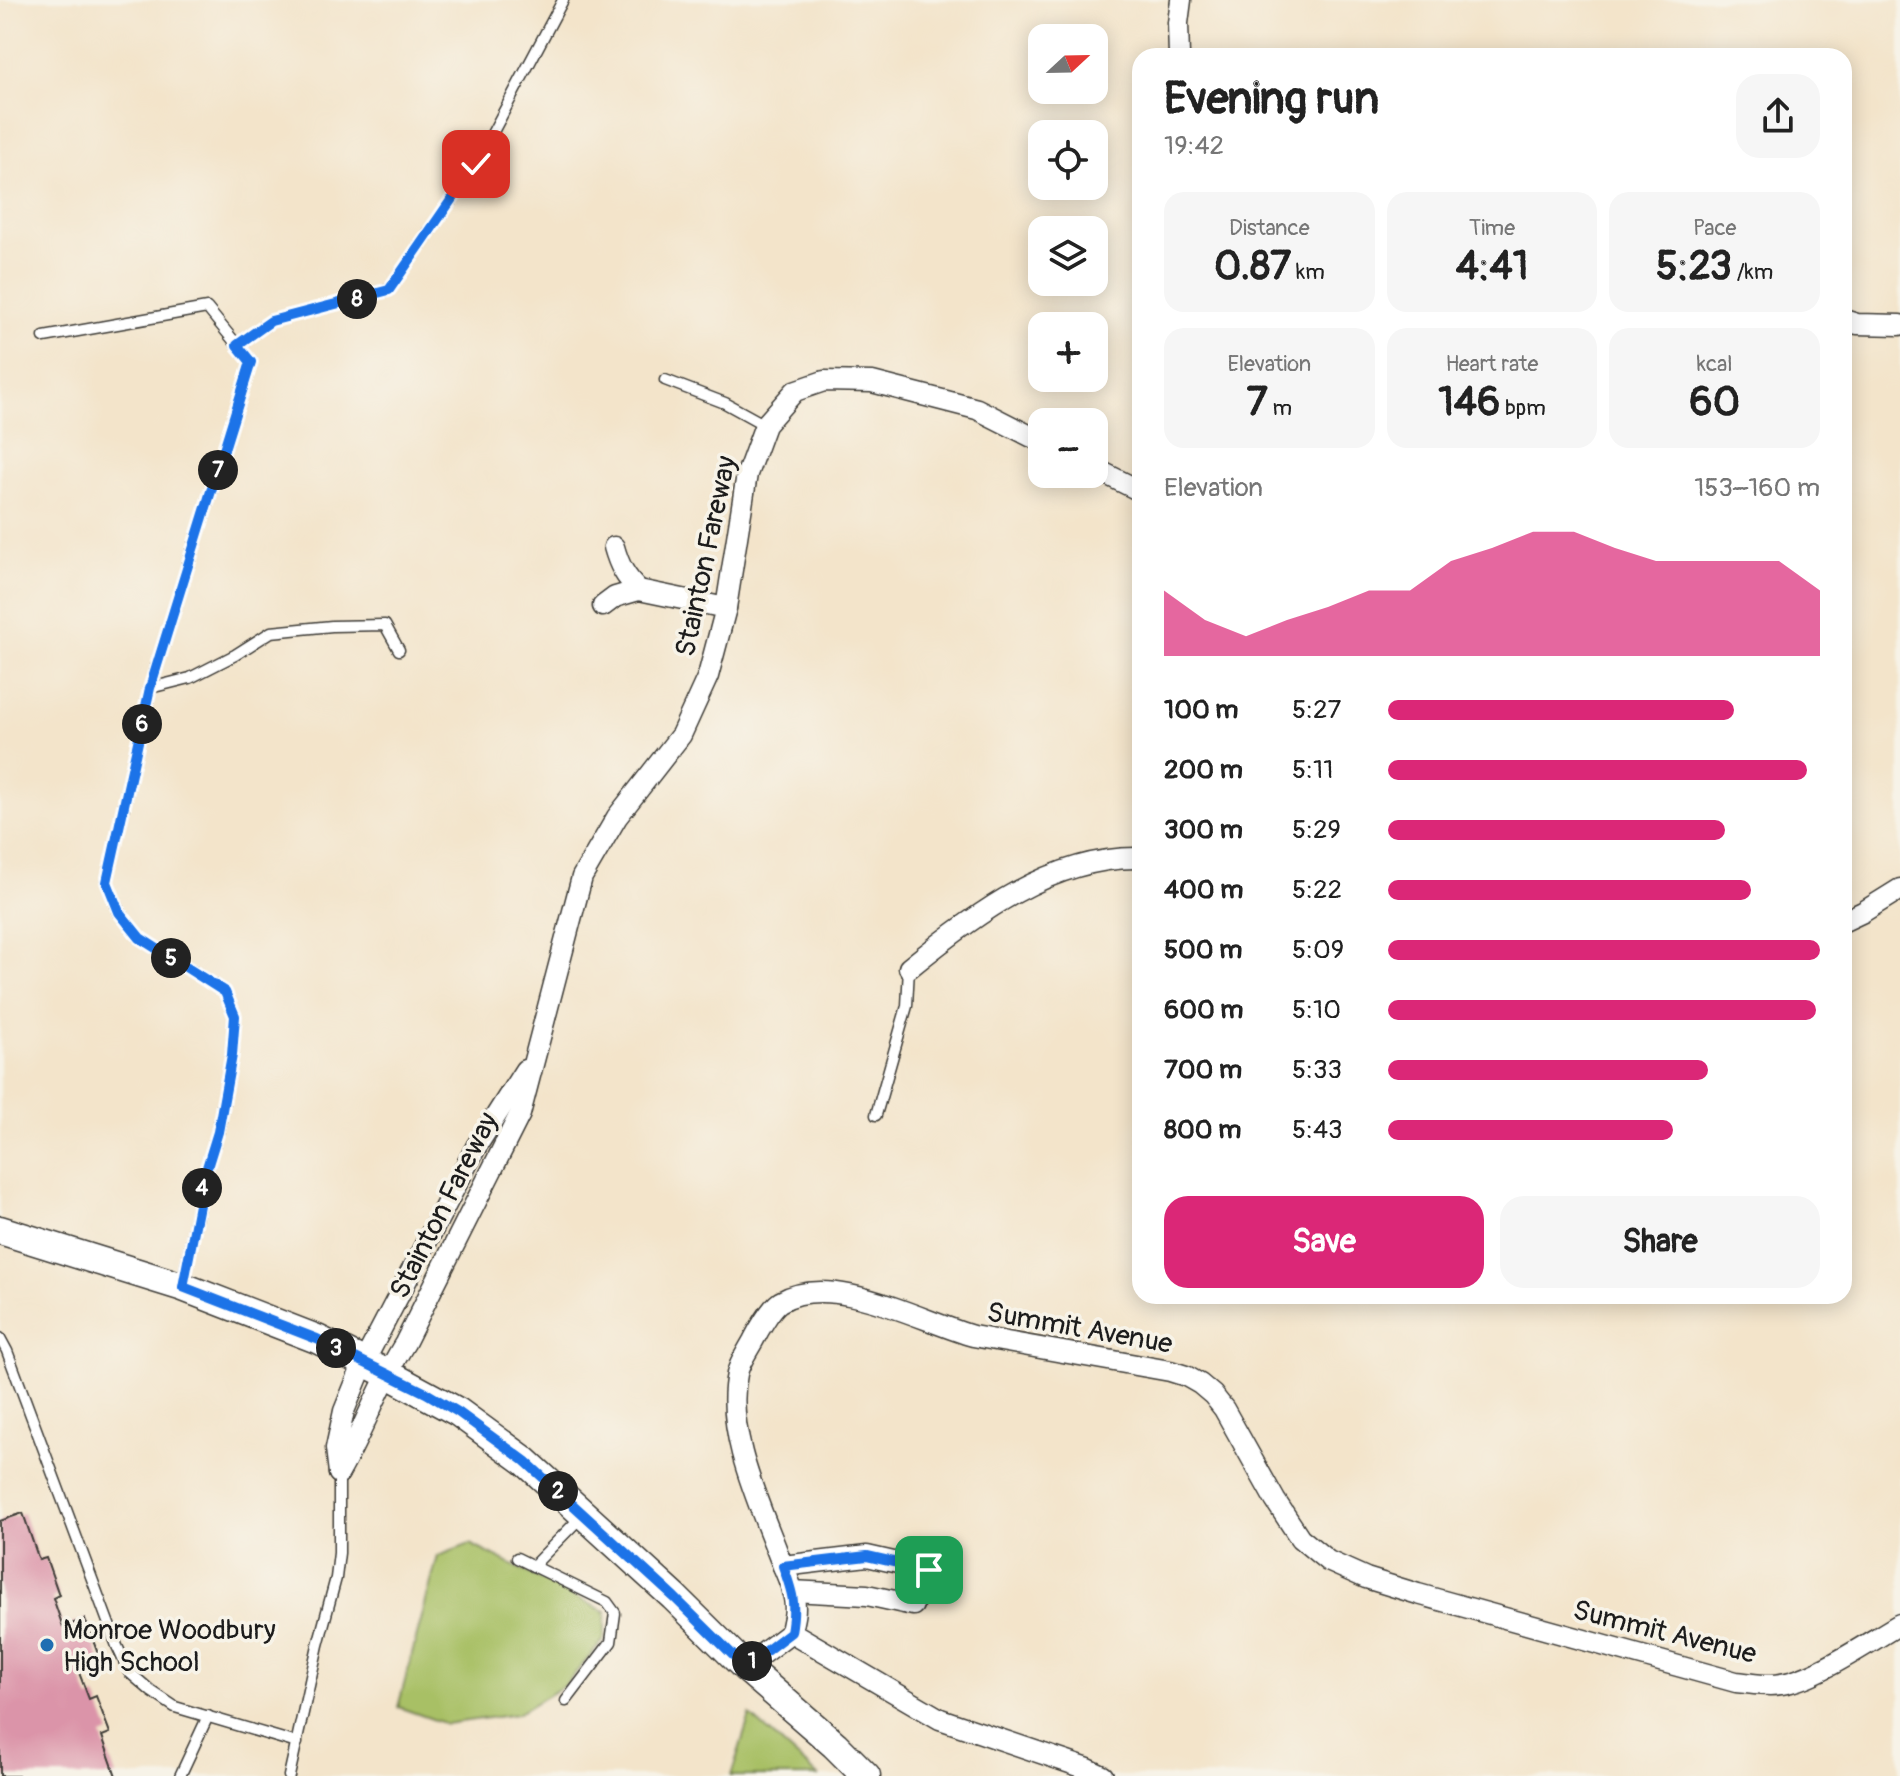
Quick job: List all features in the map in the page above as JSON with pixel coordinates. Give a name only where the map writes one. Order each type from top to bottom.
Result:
[{"type":"street","points":[[1179,48],[1181,0]]},
{"type":"street","points":[[1852,322],[1900,325]]},
{"type":"street","name":"Stainton Fareway","points":[[375,1367],[405,1343],[520,1114],[582,877],[617,817],[681,735],[708,676],[726,608],[747,474],[765,425],[795,391],[824,381],[872,382],[977,409],[1028,435]]},
{"type":"street","points":[[1108,475],[1132,487]]},
{"type":"street","points":[[614,547],[620,567],[639,590]]},
{"type":"street","points":[[603,606],[615,597],[639,590],[726,608]]},
{"type":"street","points":[[909,968],[945,938],[1009,895],[1100,860],[1132,858]]},
{"type":"street","points":[[1852,917],[1900,889]]},
{"type":"street","name":"Stainton Fareway","points":[[375,1367],[424,1245],[478,1144],[533,1056]]},
{"type":"street","points":[[478,1144],[499,1157]]},
{"type":"street","points":[[0,1230],[183,1287],[317,1339],[458,1412],[525,1461],[866,1776]]},
{"type":"street","points":[[424,1245],[448,1259]]},
{"type":"street","name":"Summit Avenue","points":[[791,1632],[795,1608],[792,1591],[739,1439],[734,1393],[738,1371],[757,1333],[778,1303],[803,1292],[855,1296],[973,1336],[1186,1376],[1213,1395],[1224,1409],[1300,1538],[1328,1561],[1366,1578],[1736,1682],[1778,1685],[1800,1680],[1900,1624]]},
{"type":"street","points":[[339,1473],[336,1448],[344,1411],[375,1367]]},
{"type":"street","points":[[783,1566],[867,1556],[929,1570]]},
{"type":"street","points":[[792,1591],[867,1595],[913,1605]]},
{"type":"street","points":[[745,1667],[791,1632],[940,1719],[1103,1776]]},
{"type":"lane","points":[[237,345],[271,321],[389,290],[476,164],[563,0]]},
{"type":"lane","points":[[44,337],[207,308],[251,362],[150,688],[107,882],[119,912],[140,938],[225,992],[235,1016],[232,1055],[218,1132],[205,1174],[183,1287]]},
{"type":"lane","points":[[665,380],[725,403],[765,425]]},
{"type":"lane","points":[[150,688],[190,678],[271,632],[385,625],[399,650]]},
{"type":"lane","points":[[876,1115],[907,1006],[909,968]]},
{"type":"lane","points":[[0,1338],[129,1672],[175,1707],[297,1743]]},
{"type":"lane","points":[[289,1776],[336,1578],[339,1473]]},
{"type":"lane","points":[[533,1566],[584,1515]]},
{"type":"lane","points":[[517,1558],[607,1602],[615,1613],[611,1642],[566,1701]]},
{"type":"lane","points":[[180,1776],[208,1716]]},
{"type":"green space","points":[[470,1544],[606,1612],[604,1640],[565,1685],[517,1714],[446,1724],[398,1707],[438,1556]]},
{"type":"green space","points":[[750,1715],[818,1776],[731,1776]]},
{"type":"building","name":"Monroe Woodbury High School","points":[[23,1513],[39,1560],[46,1558],[59,1595],[53,1598],[63,1627],[85,1619],[101,1662],[78,1670],[89,1699],[96,1696],[110,1733],[102,1736],[116,1776],[0,1776],[0,1521]]},
{"type":"place","name":"Monroe Woodbury High School","points":[[47,1645]]},
{"type":"route","points":[[476,164],[389,290],[271,321],[237,345],[251,362],[150,688],[107,882],[119,912],[140,938],[225,992],[235,1016],[232,1055],[218,1132],[205,1174],[183,1287],[317,1339],[458,1412],[525,1461],[674,1597],[745,1667],[791,1632],[795,1608],[783,1566],[867,1556],[929,1570]]}]
